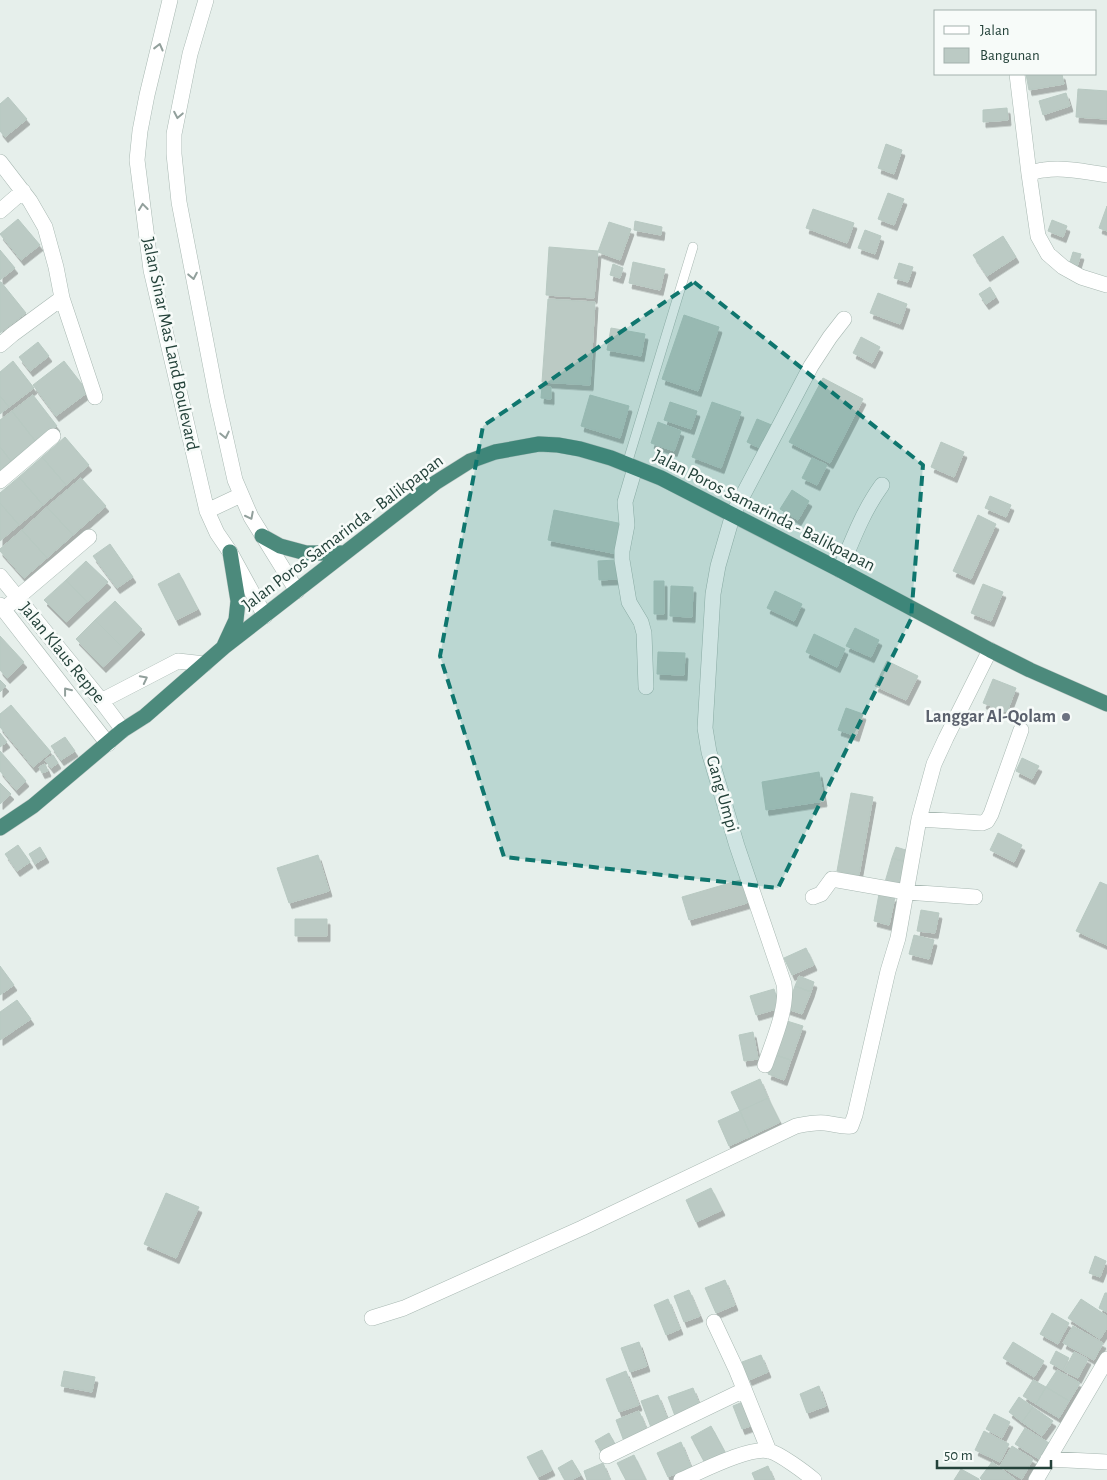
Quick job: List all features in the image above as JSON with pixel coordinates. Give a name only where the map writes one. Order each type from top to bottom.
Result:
[{"type":"highway","name":"Jalan Poros Samarinda - Balikpapan","points":[[0,828],[33,806],[123,730],[145,716],[224,647],[435,482],[470,461],[495,452],[539,444],[580,449],[661,478],[990,650],[1107,704]]},
{"type":"highway","points":[[262,536],[280,546],[306,553],[345,553]]},
{"type":"highway","points":[[224,647],[236,620],[238,602],[230,552]]},
{"type":"street","name":"Jalan Sinar Mas Land Boulevard","points":[[170,0],[147,95],[137,160],[151,270],[207,511],[217,532],[266,616]]},
{"type":"street","name":"Jalan Sinar Mas Land Boulevard","points":[[206,0],[190,54],[174,134],[179,202],[235,480],[251,517],[297,591]]},
{"type":"street","points":[[1017,75],[1038,236],[1048,254],[1064,268],[1081,277],[1107,285]]},
{"type":"street","points":[[0,162],[30,201],[46,227],[62,298],[95,397]]},
{"type":"street","points":[[1029,174],[1052,169],[1107,175]]},
{"type":"street","points":[[0,211],[22,191]]},
{"type":"street","points":[[0,345],[62,298]]},
{"type":"street","name":"Gang Umpi","points":[[765,1065],[786,994],[737,846],[709,752],[705,728],[714,594],[718,566],[733,514],[811,366],[844,319]]},
{"type":"street","points":[[0,481],[53,436]]},
{"type":"street","points":[[631,466],[625,502],[627,525],[622,560],[629,602],[641,622],[644,633],[646,687]]},
{"type":"street","points":[[840,570],[864,513],[882,485]]},
{"type":"street","points":[[207,511],[241,494]]},
{"type":"street","points":[[1,609],[18,598],[89,538]]},
{"type":"street","name":"Jalan Klaus Reppe","points":[[0,576],[123,730]]},
{"type":"street","name":"Jalan Klaus Reppe","points":[[1,609],[108,744]]},
{"type":"street","points":[[372,1318],[404,1308],[556,1240],[796,1126],[809,1123],[828,1123],[842,1127],[850,1126],[888,971],[898,938],[919,819],[934,764],[990,650]]},
{"type":"street","points":[[80,708],[178,661],[205,664]]},
{"type":"street","points":[[919,819],[982,823],[987,821],[992,814],[1021,730]]},
{"type":"street","points":[[813,897],[821,894],[832,879],[906,892],[975,897]]},
{"type":"street","points":[[714,1322],[769,1450]]},
{"type":"street","points":[[1038,1478],[1107,1359]]},
{"type":"street","points":[[607,1456],[744,1390]]},
{"type":"street","points":[[681,1480],[751,1451],[769,1450],[814,1480]]},
{"type":"street","points":[[1048,1459],[1107,1462]]},
{"type":"lane","points":[[631,466],[693,247]]},
{"type":"highlighted area","points":[[694,282],[923,465],[911,619],[778,888],[504,857],[440,656],[483,426]]},
{"type":"building","points":[[1026,75],[1062,75],[1064,84],[1029,90]]},
{"type":"building","points":[[1078,89],[1107,91],[1107,119],[1076,117]]},
{"type":"building","points":[[1066,93],[1070,106],[1043,115],[1039,101]]},
{"type":"building","points":[[8,97],[27,119],[5,137],[0,131],[0,104]]},
{"type":"building","points":[[1007,108],[1008,120],[983,122],[983,110]]},
{"type":"building","points":[[886,144],[902,150],[894,174],[878,168]]},
{"type":"building","points":[[888,193],[904,199],[894,225],[878,219]]},
{"type":"building","points":[[1107,206],[1107,231],[1099,228]]},
{"type":"building","points":[[813,209],[854,223],[847,243],[806,228]]},
{"type":"building","points":[[18,219],[40,245],[21,260],[0,234]]},
{"type":"building","points":[[1052,220],[1067,226],[1063,237],[1048,231]]},
{"type":"building","points":[[635,221],[662,227],[661,235],[634,230]]},
{"type":"building","points":[[609,222],[631,229],[620,260],[598,252]]},
{"type":"building","points":[[865,230],[881,236],[875,254],[858,248]]},
{"type":"building","points":[[1003,236],[1016,257],[987,276],[973,255]]},
{"type":"building","points":[[549,247],[598,251],[594,298],[546,295]]},
{"type":"building","points":[[0,250],[15,268],[0,280]]},
{"type":"building","points":[[1073,252],[1081,254],[1077,267],[1069,265]]},
{"type":"building","points":[[633,262],[665,269],[660,290],[629,283]]},
{"type":"building","points":[[899,263],[913,267],[908,282],[894,278]]},
{"type":"building","points":[[613,264],[623,268],[620,278],[610,275]]},
{"type":"building","points":[[0,282],[26,313],[0,333]]},
{"type":"building","points":[[990,287],[996,297],[986,304],[979,294]]},
{"type":"building","points":[[878,293],[907,304],[900,324],[870,313]]},
{"type":"building","points":[[548,299],[595,302],[590,385],[542,382]]},
{"type":"building","points":[[684,315],[719,327],[698,391],[662,379]]},
{"type":"building","points":[[611,328],[645,334],[641,356],[607,350]]},
{"type":"building","points":[[861,337],[880,347],[872,363],[853,353]]},
{"type":"building","points":[[38,342],[49,356],[30,371],[19,357]]},
{"type":"building","points":[[13,361],[34,388],[9,407],[0,396],[0,372]]},
{"type":"building","points":[[64,361],[88,392],[56,416],[33,385]]},
{"type":"building","points":[[823,378],[863,399],[830,463],[789,442]]},
{"type":"building","points":[[542,386],[551,387],[551,399],[541,398]]},
{"type":"building","points":[[33,395],[57,426],[36,442],[12,411]]},
{"type":"building","points":[[590,395],[629,406],[620,438],[581,426]]},
{"type":"building","points":[[0,396],[9,407],[0,414]]},
{"type":"building","points":[[670,402],[697,411],[691,429],[664,420]]},
{"type":"building","points":[[712,402],[741,412],[721,468],[692,457]]},
{"type":"building","points":[[12,411],[36,442],[11,461],[0,447],[0,420]]},
{"type":"building","points":[[757,419],[774,426],[764,450],[747,442]]},
{"type":"building","points":[[658,422],[681,431],[674,451],[651,443]]},
{"type":"building","points":[[65,437],[89,465],[66,485],[42,457]]},
{"type":"building","points":[[941,442],[964,452],[954,477],[931,467]]},
{"type":"building","points":[[0,447],[11,461],[0,470]]},
{"type":"building","points":[[42,457],[66,485],[43,505],[19,477]]},
{"type":"building","points":[[812,458],[827,465],[817,485],[802,478]]},
{"type":"building","points":[[19,477],[43,505],[19,525],[0,503],[0,493]]},
{"type":"building","points":[[81,478],[106,506],[73,535],[47,507]]},
{"type":"building","points":[[792,490],[809,501],[798,520],[780,509]]},
{"type":"building","points":[[990,496],[1011,505],[1006,517],[985,508]]},
{"type":"building","points":[[0,503],[19,525],[0,541]]},
{"type":"building","points":[[47,507],[73,535],[47,558],[22,530]]},
{"type":"building","points":[[554,510],[623,524],[617,554],[548,540]]},
{"type":"building","points":[[978,515],[996,524],[971,579],[953,571]]},
{"type":"building","points":[[22,530],[47,558],[24,578],[0,551]]},
{"type":"building","points":[[110,544],[133,577],[117,588],[93,556]]},
{"type":"building","points":[[615,560],[617,579],[599,580],[598,561]]},
{"type":"building","points":[[86,561],[108,582],[87,602],[66,580]]},
{"type":"building","points":[[179,573],[198,609],[176,620],[158,584]]},
{"type":"building","points":[[66,580],[87,602],[66,622],[44,600]]},
{"type":"building","points":[[654,581],[664,581],[664,614],[654,614]]},
{"type":"building","points":[[983,584],[1003,592],[991,621],[971,613]]},
{"type":"building","points":[[671,586],[693,587],[692,617],[670,616]]},
{"type":"building","points":[[775,591],[802,604],[794,621],[767,608]]},
{"type":"building","points":[[115,601],[142,629],[123,648],[95,620]]},
{"type":"building","points":[[95,620],[123,648],[103,667],[76,639]]},
{"type":"building","points":[[855,628],[879,640],[871,657],[846,646]]},
{"type":"building","points":[[814,634],[845,649],[837,667],[806,652]]},
{"type":"building","points":[[0,636],[24,662],[7,678],[0,670]]},
{"type":"building","points":[[658,652],[685,653],[684,675],[657,674]]},
{"type":"building","points":[[887,661],[918,676],[906,700],[875,686]]},
{"type":"building","points":[[993,679],[1016,688],[1007,712],[983,703]]},
{"type":"building","points":[[0,680],[6,686],[0,692]]},
{"type":"building","points":[[11,705],[51,752],[33,767],[0,727],[0,714]]},
{"type":"building","points":[[846,708],[863,714],[856,736],[838,730]]},
{"type":"building","points":[[0,733],[7,742],[0,747]]},
{"type":"building","points":[[65,737],[75,751],[61,760],[51,746]]},
{"type":"building","points":[[0,751],[26,781],[16,790],[0,771]]},
{"type":"building","points":[[53,755],[58,763],[51,768],[45,760]]},
{"type":"building","points":[[1022,758],[1039,766],[1032,779],[1016,771]]},
{"type":"building","points":[[45,764],[48,771],[42,773],[39,767]]},
{"type":"building","points":[[819,772],[824,801],[766,810],[762,782]]},
{"type":"building","points":[[0,783],[11,794],[0,804]]},
{"type":"building","points":[[851,793],[873,797],[859,875],[837,871]]},
{"type":"building","points":[[998,833],[1022,845],[1014,862],[990,850]]},
{"type":"building","points":[[18,845],[30,862],[17,871],[5,854]]},
{"type":"building","points":[[40,847],[46,857],[35,864],[29,854]]},
{"type":"building","points":[[896,847],[909,851],[906,862],[892,858]]},
{"type":"building","points":[[318,855],[329,891],[289,903],[277,868]]},
{"type":"building","points":[[892,858],[906,862],[899,886],[885,882]]},
{"type":"building","points":[[740,880],[747,903],[689,920],[682,897]]},
{"type":"building","points":[[1100,882],[1107,885],[1107,945],[1076,931]]},
{"type":"building","points":[[879,894],[895,897],[889,925],[874,921]]},
{"type":"building","points":[[921,910],[939,913],[935,933],[917,931]]},
{"type":"building","points":[[295,919],[327,919],[327,936],[295,936]]},
{"type":"building","points":[[914,935],[934,940],[929,959],[909,954]]},
{"type":"building","points":[[806,948],[814,965],[792,975],[784,958]]},
{"type":"building","points":[[0,966],[14,985],[0,995]]},
{"type":"building","points":[[799,976],[814,982],[811,992],[795,986]]},
{"type":"building","points":[[795,986],[811,992],[802,1014],[787,1009]]},
{"type":"building","points":[[774,989],[780,1008],[756,1015],[750,996]]},
{"type":"building","points":[[17,1000],[31,1019],[0,1040],[0,1012]]},
{"type":"building","points":[[787,1021],[803,1026],[791,1060],[775,1055]]},
{"type":"building","points":[[753,1032],[758,1059],[744,1061],[739,1035]]},
{"type":"building","points":[[775,1055],[791,1060],[784,1080],[768,1074]]},
{"type":"building","points":[[760,1079],[768,1098],[740,1111],[731,1092]]},
{"type":"building","points":[[768,1098],[780,1122],[751,1136],[740,1111]]},
{"type":"building","points":[[740,1111],[751,1136],[729,1146],[718,1121]]},
{"type":"building","points":[[711,1188],[722,1210],[696,1222],[686,1200]]},
{"type":"building","points":[[166,1193],[199,1207],[176,1258],[144,1244]]},
{"type":"building","points":[[1095,1256],[1106,1261],[1100,1277],[1089,1273]]},
{"type":"building","points":[[725,1280],[735,1305],[716,1313],[705,1288]]},
{"type":"building","points":[[689,1290],[700,1316],[684,1322],[674,1296]]},
{"type":"building","points":[[1105,1293],[1107,1293],[1107,1312],[1099,1308]]},
{"type":"building","points":[[668,1299],[680,1329],[666,1335],[654,1305]]},
{"type":"building","points":[[1081,1299],[1107,1316],[1107,1328],[1100,1339],[1068,1318]]},
{"type":"building","points":[[1052,1313],[1069,1323],[1058,1344],[1040,1334]]},
{"type":"building","points":[[1073,1326],[1103,1343],[1094,1360],[1063,1343]]},
{"type":"building","points":[[639,1342],[647,1366],[630,1372],[621,1348]]},
{"type":"building","points":[[1013,1342],[1044,1361],[1034,1377],[1003,1358]]},
{"type":"building","points":[[1056,1351],[1069,1358],[1063,1370],[1050,1363]]},
{"type":"building","points":[[1074,1352],[1088,1359],[1078,1378],[1064,1371]]},
{"type":"building","points":[[761,1355],[768,1372],[749,1380],[742,1362]]},
{"type":"building","points":[[1057,1370],[1080,1383],[1069,1401],[1046,1387]]},
{"type":"building","points":[[64,1371],[95,1377],[92,1392],[61,1386]]},
{"type":"building","points":[[626,1371],[639,1405],[619,1412],[606,1379]]},
{"type":"building","points":[[1033,1380],[1046,1387],[1036,1404],[1023,1396]]},
{"type":"building","points":[[819,1386],[826,1406],[807,1413],[800,1394]]},
{"type":"building","points":[[1046,1387],[1069,1401],[1059,1418],[1036,1404]]},
{"type":"building","points":[[693,1388],[700,1406],[675,1416],[668,1397]]},
{"type":"building","points":[[658,1395],[669,1423],[652,1430],[641,1401]]},
{"type":"building","points":[[1019,1397],[1033,1407],[1022,1422],[1009,1412]]},
{"type":"building","points":[[745,1401],[754,1425],[742,1429],[733,1406]]},
{"type":"building","points":[[1033,1407],[1053,1421],[1042,1436],[1022,1422]]},
{"type":"building","points":[[639,1411],[649,1435],[625,1444],[616,1420]]},
{"type":"building","points":[[994,1414],[1010,1422],[1002,1438],[986,1429]]},
{"type":"building","points":[[711,1426],[725,1452],[705,1463],[691,1437]]},
{"type":"building","points":[[1025,1428],[1049,1443],[1039,1459],[1015,1444]]},
{"type":"building","points":[[984,1431],[1009,1444],[1000,1462],[975,1450]]},
{"type":"building","points":[[609,1433],[616,1446],[602,1453],[595,1441]]},
{"type":"building","points":[[681,1442],[691,1467],[668,1477],[657,1453]]},
{"type":"building","points":[[1012,1446],[1033,1459],[1022,1479],[1000,1466]]},
{"type":"building","points":[[542,1450],[552,1470],[538,1477],[527,1457]]},
{"type":"building","points":[[634,1455],[646,1480],[626,1480],[617,1463]]},
{"type":"building","points":[[572,1460],[581,1475],[571,1480],[565,1480],[558,1468]]},
{"type":"building","points":[[992,1462],[1016,1480],[982,1480],[980,1478]]},
{"type":"building","points":[[603,1463],[610,1480],[587,1480],[584,1471]]},
{"type":"building","points":[[768,1466],[774,1480],[755,1480],[752,1473]]},
{"type":"building","points":[[961,1469],[979,1479],[979,1480],[954,1480]]},
{"type":"place","name":"Langgar Al-Qolam","points":[[1066,717]]}]
